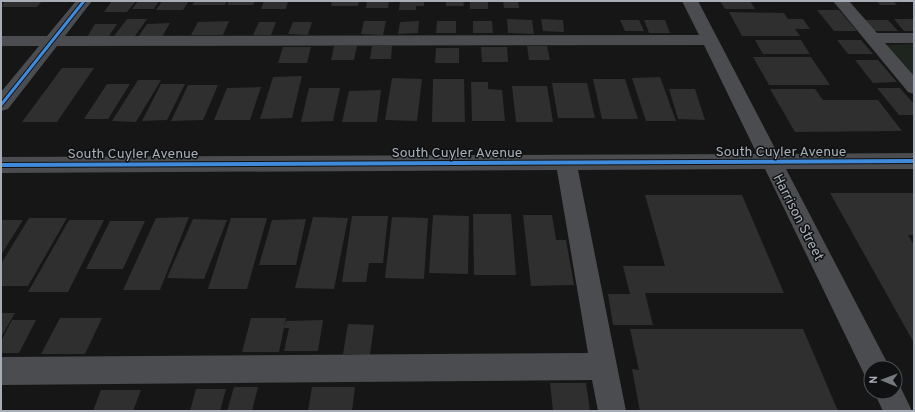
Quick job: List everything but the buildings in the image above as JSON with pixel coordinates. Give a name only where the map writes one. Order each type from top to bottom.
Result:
[{"type":"street","points":[[1,105],[84,1]]},
{"type":"street","name":"Harrison Street","points":[[690,1],[872,360]]},
{"type":"street","points":[[841,1],[914,88]]},
{"type":"street","points":[[872,38],[914,38]]},
{"type":"street","points":[[1,41],[710,40]]},
{"type":"street","name":"South Cuyler Avenue","points":[[1,165],[914,162]]},
{"type":"street","points":[[566,163],[612,411]]},
{"type":"street","points":[[1,372],[604,366]]},
{"type":"street","points":[[892,400],[898,411]]},
{"type":"shaded area","points":[[914,44],[914,79],[886,45]]},
{"type":"cycle path","points":[[1,105],[84,1]]},
{"type":"cycle path","points":[[1,165],[914,161]]}]
